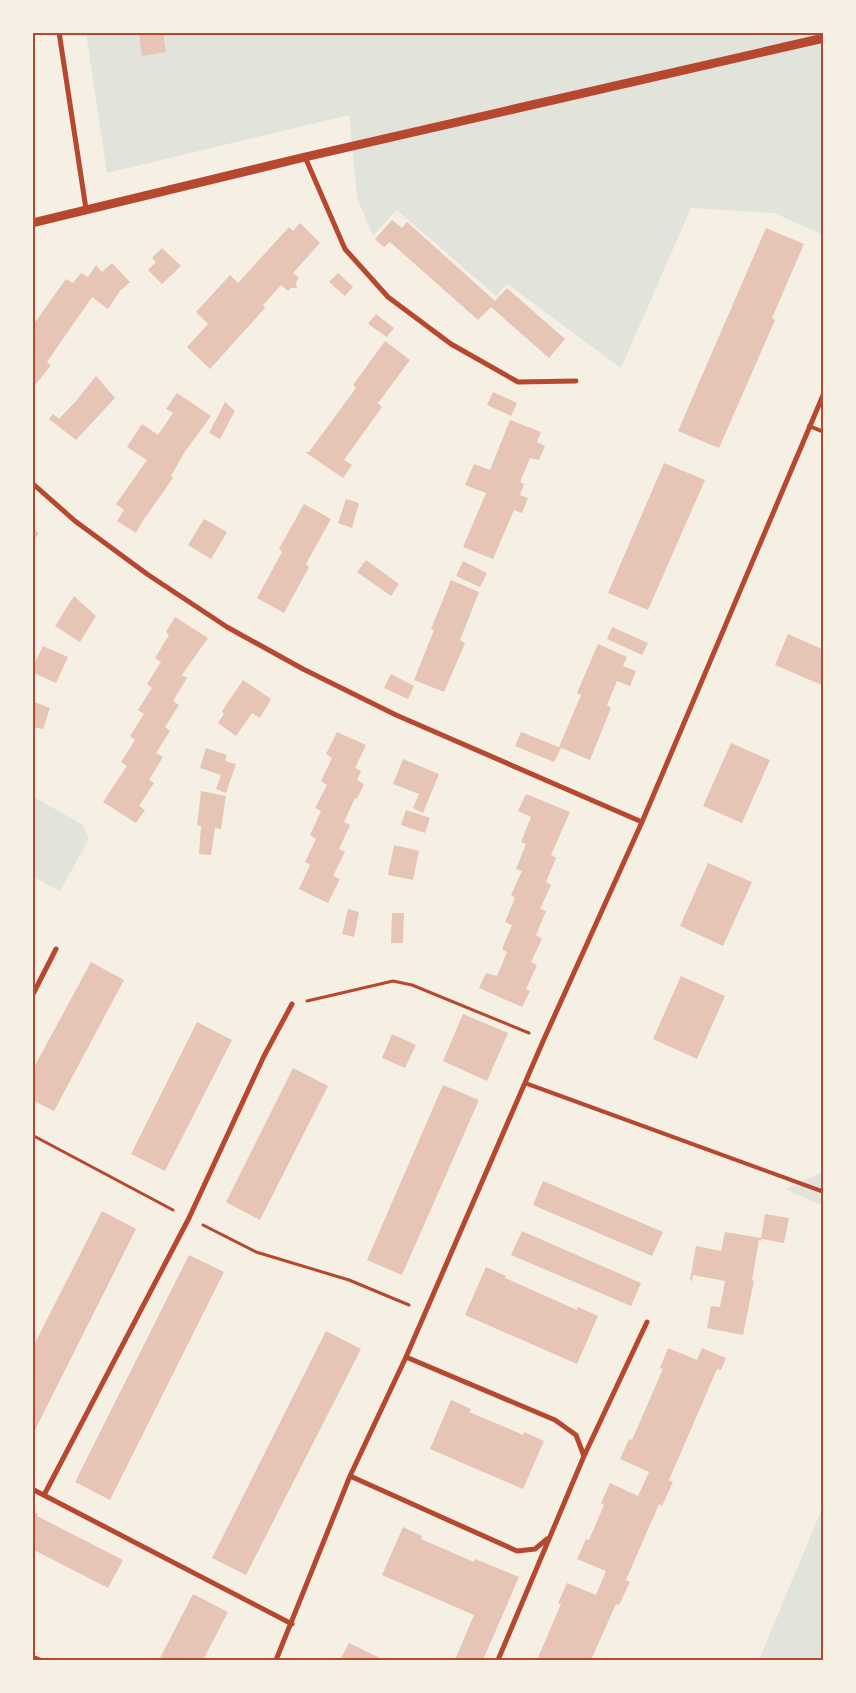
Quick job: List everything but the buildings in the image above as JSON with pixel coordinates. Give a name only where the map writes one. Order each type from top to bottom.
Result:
[{"type":"street","points":[[59,32],[86,209]]},
{"type":"street","points":[[32,223],[305,157],[824,38]]},
{"type":"street","points":[[305,157],[345,249],[388,297],[451,344],[518,382],[576,381]]},
{"type":"street","points":[[276,1660],[350,1476],[406,1358],[424,1312],[525,1082],[642,822],[824,392]]},
{"type":"street","points":[[32,483],[83,527],[147,574],[235,632],[303,669],[396,715],[642,822]]},
{"type":"street","points":[[32,996],[56,948]]},
{"type":"street","points":[[44,1495],[189,1218],[264,1056],[292,1004]]},
{"type":"street","points":[[498,1660],[584,1456],[647,1322]]},
{"type":"street","points":[[406,1358],[555,1420],[576,1435],[584,1456]]},
{"type":"street","points":[[350,1476],[517,1551],[535,1549],[548,1539]]},
{"type":"street","points":[[32,1489],[292,1624]]},
{"type":"street","points":[[32,1657],[40,1660]]},
{"type":"lane","points":[[809,426],[824,432]]},
{"type":"lane","points":[[525,1082],[824,1192]]},
{"type":"path","points":[[292,1004],[393,981],[412,985],[544,1039]]},
{"type":"path","points":[[32,1135],[256,1252],[349,1280],[424,1312]]},
{"type":"shaded area","points":[[86,33],[823,33],[823,235],[774,213],[691,208],[621,368],[507,284],[496,296],[397,210],[373,236],[357,198],[349,115],[107,173]]},
{"type":"shaded area","points":[[32,796],[83,825],[89,839],[60,891],[33,877]]},
{"type":"shaded area","points":[[823,1172],[823,1206],[785,1189]]},
{"type":"shaded area","points":[[823,1506],[823,1660],[759,1660]]}]
